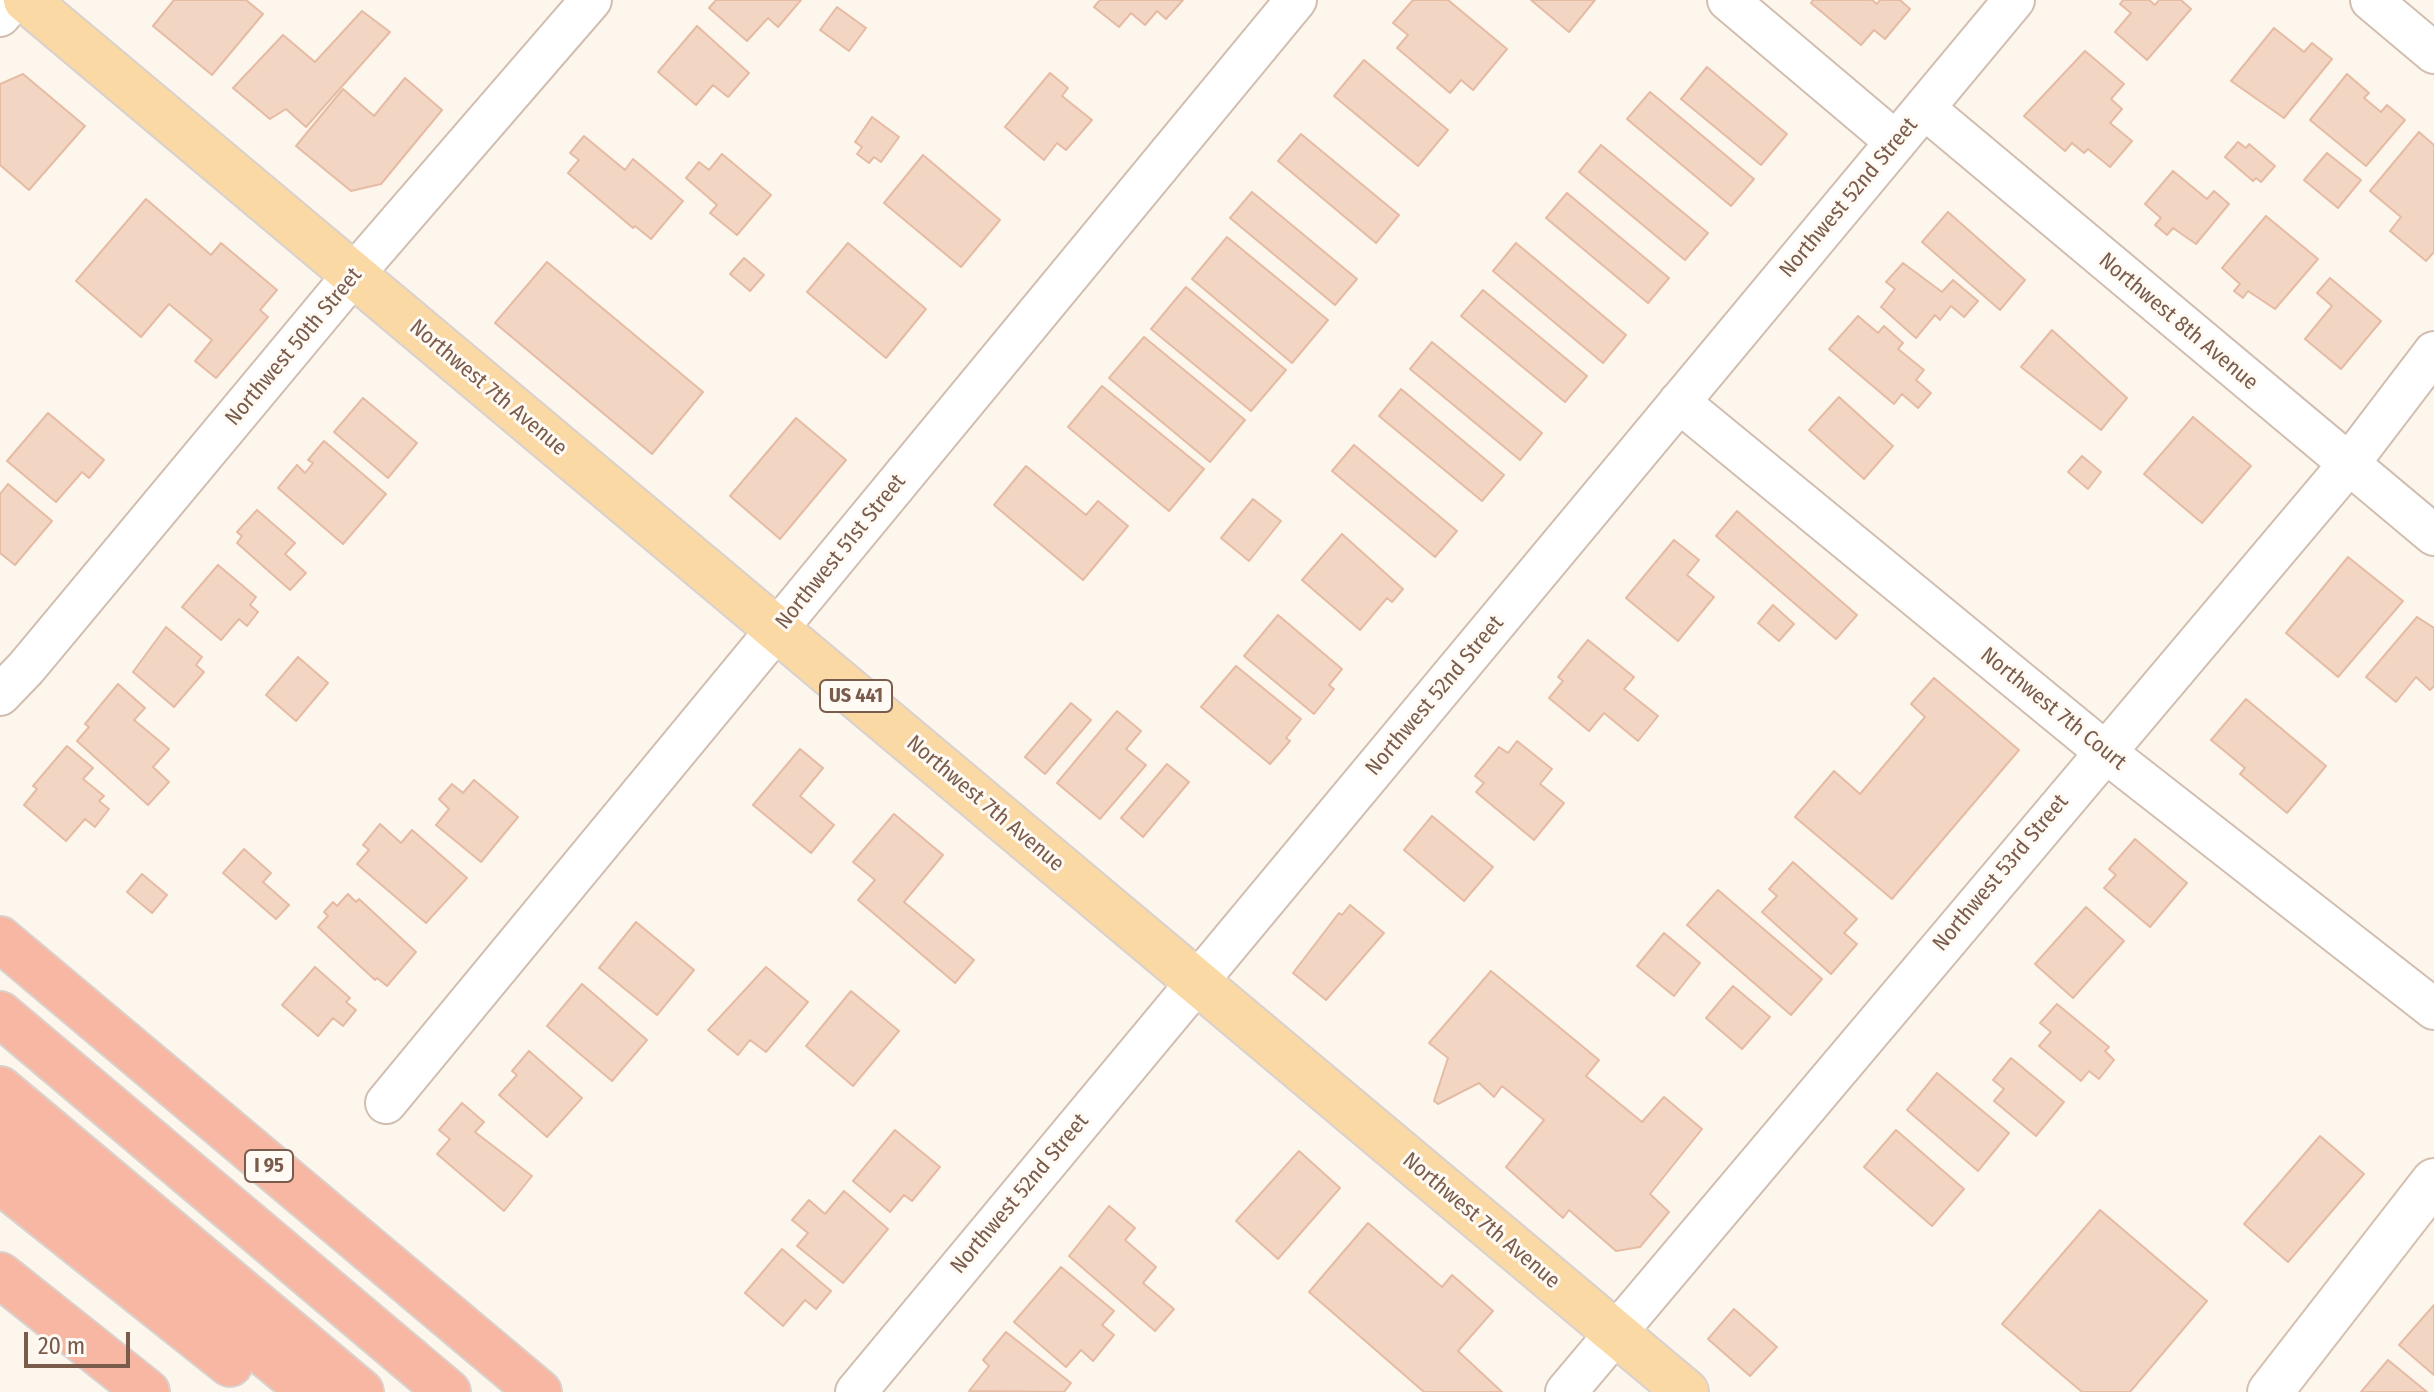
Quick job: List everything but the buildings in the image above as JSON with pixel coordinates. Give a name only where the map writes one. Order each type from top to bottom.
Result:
[{"type":"highway","name":"I 95","points":[[0,939],[539,1392]]},
{"type":"highway","points":[[0,1014],[448,1392]]},
{"type":"highway","points":[[0,1089],[361,1392]]},
{"type":"highway","points":[[0,1136],[311,1392]]},
{"type":"highway","points":[[0,1181],[265,1392]]},
{"type":"highway","points":[[0,1275],[147,1392]]},
{"type":"main road","name":"Northwest 7th Avenue","points":[[26,0],[1686,1392]]},
{"type":"main road","points":[[2270,1392],[2434,1181]]},
{"type":"street","points":[[0,16],[13,0]]},
{"type":"street","name":"Northwest 50th Street","points":[[0,695],[354,274],[591,0]]},
{"type":"street","name":"Northwest 51st Street","points":[[386,1103],[1296,0]]},
{"type":"street","points":[[1728,0],[1896,142]]},
{"type":"street","name":"Northwest 52nd Street","points":[[856,1392],[2014,0]]},
{"type":"street","points":[[2371,0],[2434,53]]},
{"type":"street","name":"Northwest 8th Avenue","points":[[1924,108],[2434,535]]},
{"type":"street","name":"Northwest 53rd Street","points":[[1566,1392],[2348,465],[2434,352]]},
{"type":"street","name":"Northwest 7th Court","points":[[1679,402],[2104,751],[2434,1009]]}]
